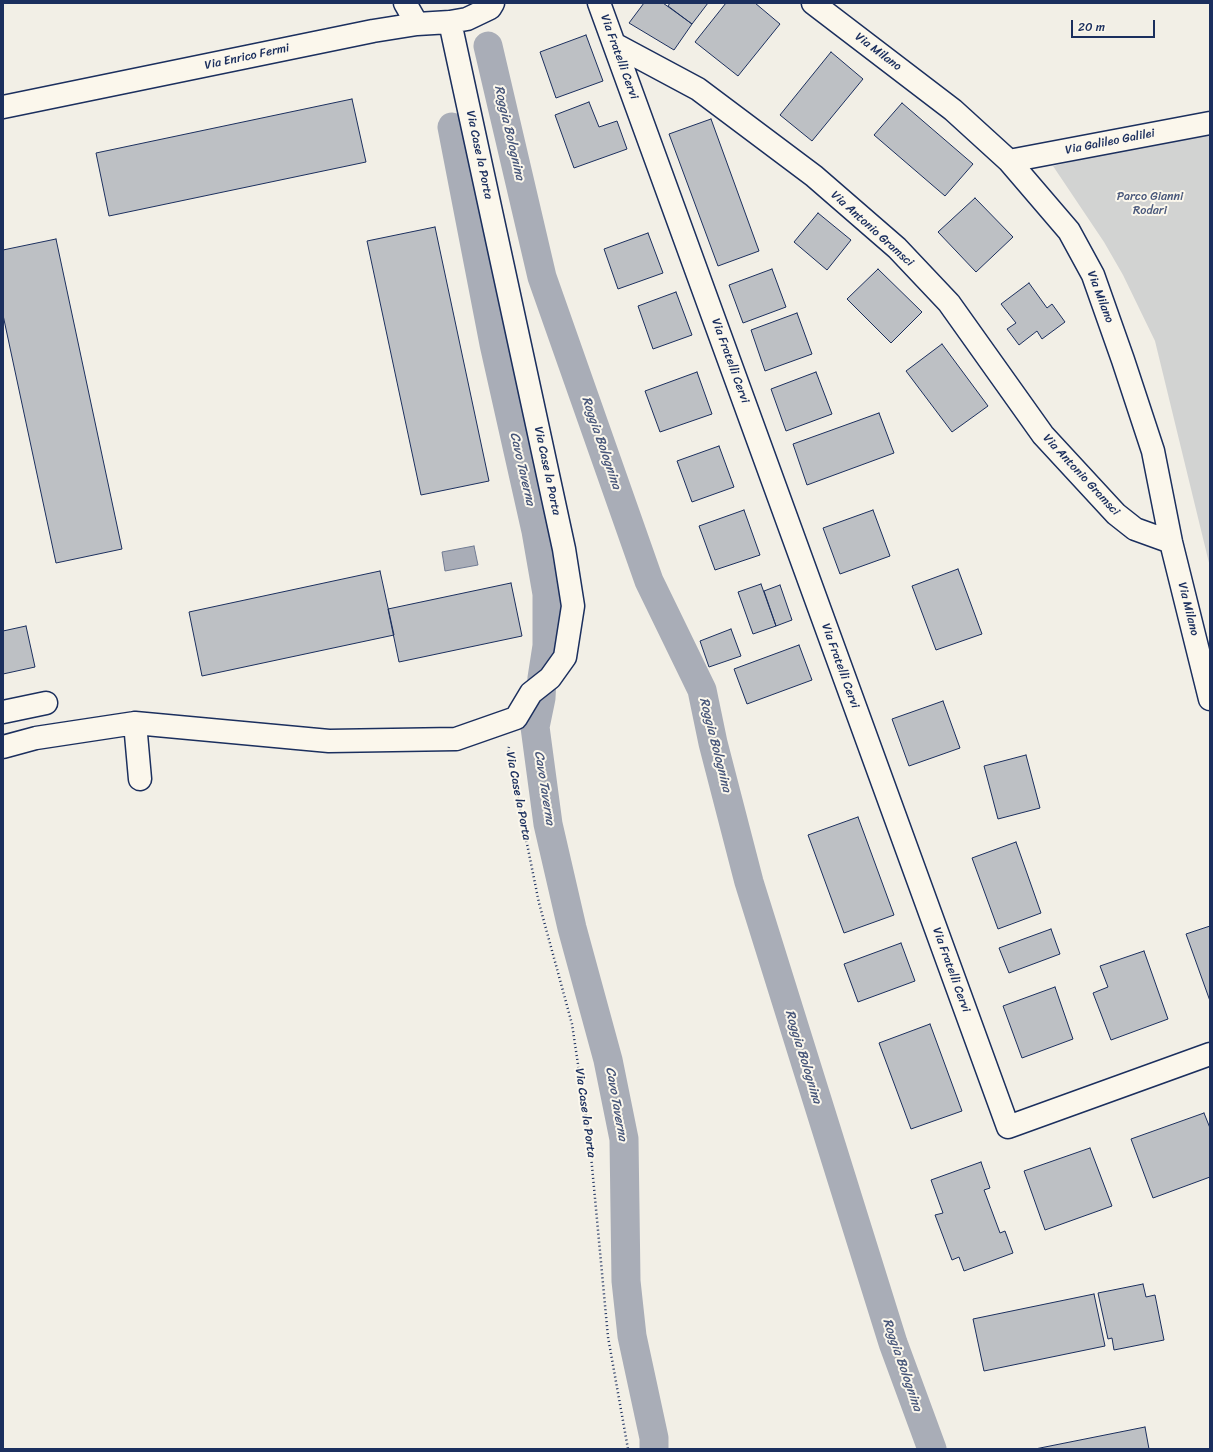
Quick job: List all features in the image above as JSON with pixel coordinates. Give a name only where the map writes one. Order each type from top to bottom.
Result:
[{"type":"street","points":[[405,3],[417,24]]},
{"type":"street","name":"Via Fratelli Cervi","points":[[599,3],[1008,1127],[1210,1054]]},
{"type":"street","name":"Via Milano","points":[[813,3],[953,110],[1009,161],[1069,231],[1093,275],[1153,450],[1171,542],[1210,700]]},
{"type":"street","name":"Via Enrico Fermi","points":[[3,107],[373,30],[417,24],[461,15],[491,5]]},
{"type":"street","name":"Via Case la Porta","points":[[461,15],[564,549],[573,606],[565,657],[550,678],[531,692],[516,718]]},
{"type":"street","name":"Via Antonio Gramsci","points":[[614,44],[698,89],[814,176],[897,248],[949,303],[1043,435],[1116,514],[1135,529],[1171,542]]},
{"type":"street","name":"Via Galileo Galilei","points":[[1009,161],[1210,123]]},
{"type":"street","points":[[3,712],[46,703]]},
{"type":"street","points":[[3,747],[36,738],[135,723],[329,741],[456,739],[516,718]]},
{"type":"street","points":[[135,723],[140,779]]},
{"type":"path","name":"Via Case la Porta","points":[[516,718],[508,750],[539,903],[572,1024],[590,1145],[608,1336],[628,1449]]},
{"type":"green space","name":"Parco Gianni Rodari","points":[[1210,129],[1210,567],[1155,341],[1123,275],[1104,242],[1053,166]]},
{"type":"shaded area","points":[[474,546],[478,565],[445,571],[442,552]]},
{"type":"building","points":[[644,3],[663,3],[692,24],[674,50],[629,23]]},
{"type":"building","points":[[670,3],[708,3],[692,24],[668,6]]},
{"type":"building","points":[[726,3],[755,3],[780,24],[738,76],[695,42]]},
{"type":"building","points":[[586,35],[603,81],[556,98],[540,52]]},
{"type":"building","points":[[831,52],[863,79],[812,141],[780,115]]},
{"type":"building","points":[[352,99],[366,162],[109,216],[96,153]]},
{"type":"building","points":[[589,102],[599,127],[617,121],[627,149],[574,168],[555,115]]},
{"type":"building","points":[[902,103],[973,164],[945,196],[874,135]]},
{"type":"building","points":[[711,119],[759,251],[718,266],[669,134]]},
{"type":"building","points":[[975,198],[1013,237],[976,272],[938,232]]},
{"type":"building","points":[[818,213],[851,240],[827,270],[794,242]]},
{"type":"building","points":[[435,227],[489,481],[421,495],[367,241]]},
{"type":"building","points":[[648,233],[663,273],[618,289],[604,249]]},
{"type":"building","points":[[56,239],[122,549],[56,563],[3,315],[3,250]]},
{"type":"building","points":[[772,269],[786,307],[743,323],[729,285]]},
{"type":"building","points":[[878,269],[922,312],[891,343],[847,299]]},
{"type":"building","points":[[1029,283],[1047,308],[1052,304],[1065,322],[1042,339],[1037,331],[1019,345],[1007,329],[1016,323],[1001,304]]},
{"type":"building","points":[[676,292],[692,335],[653,349],[638,306]]},
{"type":"building","points":[[797,313],[812,354],[765,371],[751,330]]},
{"type":"building","points":[[942,344],[988,406],[952,432],[906,371]]},
{"type":"building","points":[[697,372],[712,414],[660,432],[645,391]]},
{"type":"building","points":[[816,372],[832,414],[786,431],[771,389]]},
{"type":"building","points":[[879,413],[894,453],[807,485],[793,444]]},
{"type":"building","points":[[719,446],[734,487],[692,502],[677,461]]},
{"type":"building","points":[[744,510],[760,555],[715,570],[699,526]]},
{"type":"building","points":[[873,510],[890,556],[840,574],[823,528]]},
{"type":"building","points":[[958,569],[982,634],[936,650],[912,586]]},
{"type":"building","points":[[380,571],[394,635],[202,676],[189,612]]},
{"type":"building","points":[[511,583],[522,636],[399,662],[388,609]]},
{"type":"building","points":[[761,584],[776,626],[753,634],[738,592]]},
{"type":"building","points":[[780,585],[792,620],[776,626],[764,591]]},
{"type":"building","points":[[26,626],[35,667],[3,674],[3,631]]},
{"type":"building","points":[[731,629],[741,656],[709,667],[700,641]]},
{"type":"building","points":[[799,645],[812,680],[747,704],[734,669]]},
{"type":"building","points":[[943,701],[960,748],[909,766],[892,719]]},
{"type":"building","points":[[1026,755],[1040,808],[998,819],[984,766]]},
{"type":"building","points":[[858,817],[894,915],[844,933],[808,835]]},
{"type":"building","points":[[1016,842],[1041,913],[998,929],[972,858]]},
{"type":"building","points":[[1210,926],[1210,1001],[1186,934]]},
{"type":"building","points":[[1051,929],[1060,954],[1009,973],[999,948]]},
{"type":"building","points":[[901,943],[915,981],[858,1002],[844,964]]},
{"type":"building","points":[[1144,951],[1168,1019],[1111,1040],[1093,993],[1108,987],[1100,966]]},
{"type":"building","points":[[1055,987],[1073,1039],[1022,1058],[1003,1006]]},
{"type":"building","points":[[930,1024],[962,1111],[911,1129],[879,1043]]},
{"type":"building","points":[[1204,1113],[1210,1128],[1210,1177],[1153,1198],[1131,1139]]},
{"type":"building","points":[[1090,1148],[1112,1206],[1045,1230],[1024,1171]]},
{"type":"building","points":[[981,1162],[990,1188],[984,1190],[1000,1233],[1005,1231],[1013,1253],[964,1271],[959,1257],[952,1260],[935,1215],[943,1213],[931,1180]]},
{"type":"building","points":[[1143,1284],[1146,1297],[1155,1295],[1164,1340],[1114,1350],[1112,1338],[1108,1339],[1098,1293]]},
{"type":"building","points":[[1094,1294],[1105,1346],[984,1371],[973,1319]]},
{"type":"building","points":[[1145,1427],[1149,1449],[1035,1449]]},
{"type":"waterway","name":"Roggia Bolognina","points":[[488,46],[542,277],[649,581],[702,690],[713,743],[749,882],[893,1343],[932,1449]]},
{"type":"waterway","name":"Cavo Taverna","points":[[452,127],[494,344],[536,531],[547,594],[547,646],[542,678],[541,698],[535,727],[548,824],[572,928],[608,1060],[624,1139],[626,1281],[632,1336],[654,1438],[654,1449]]}]
